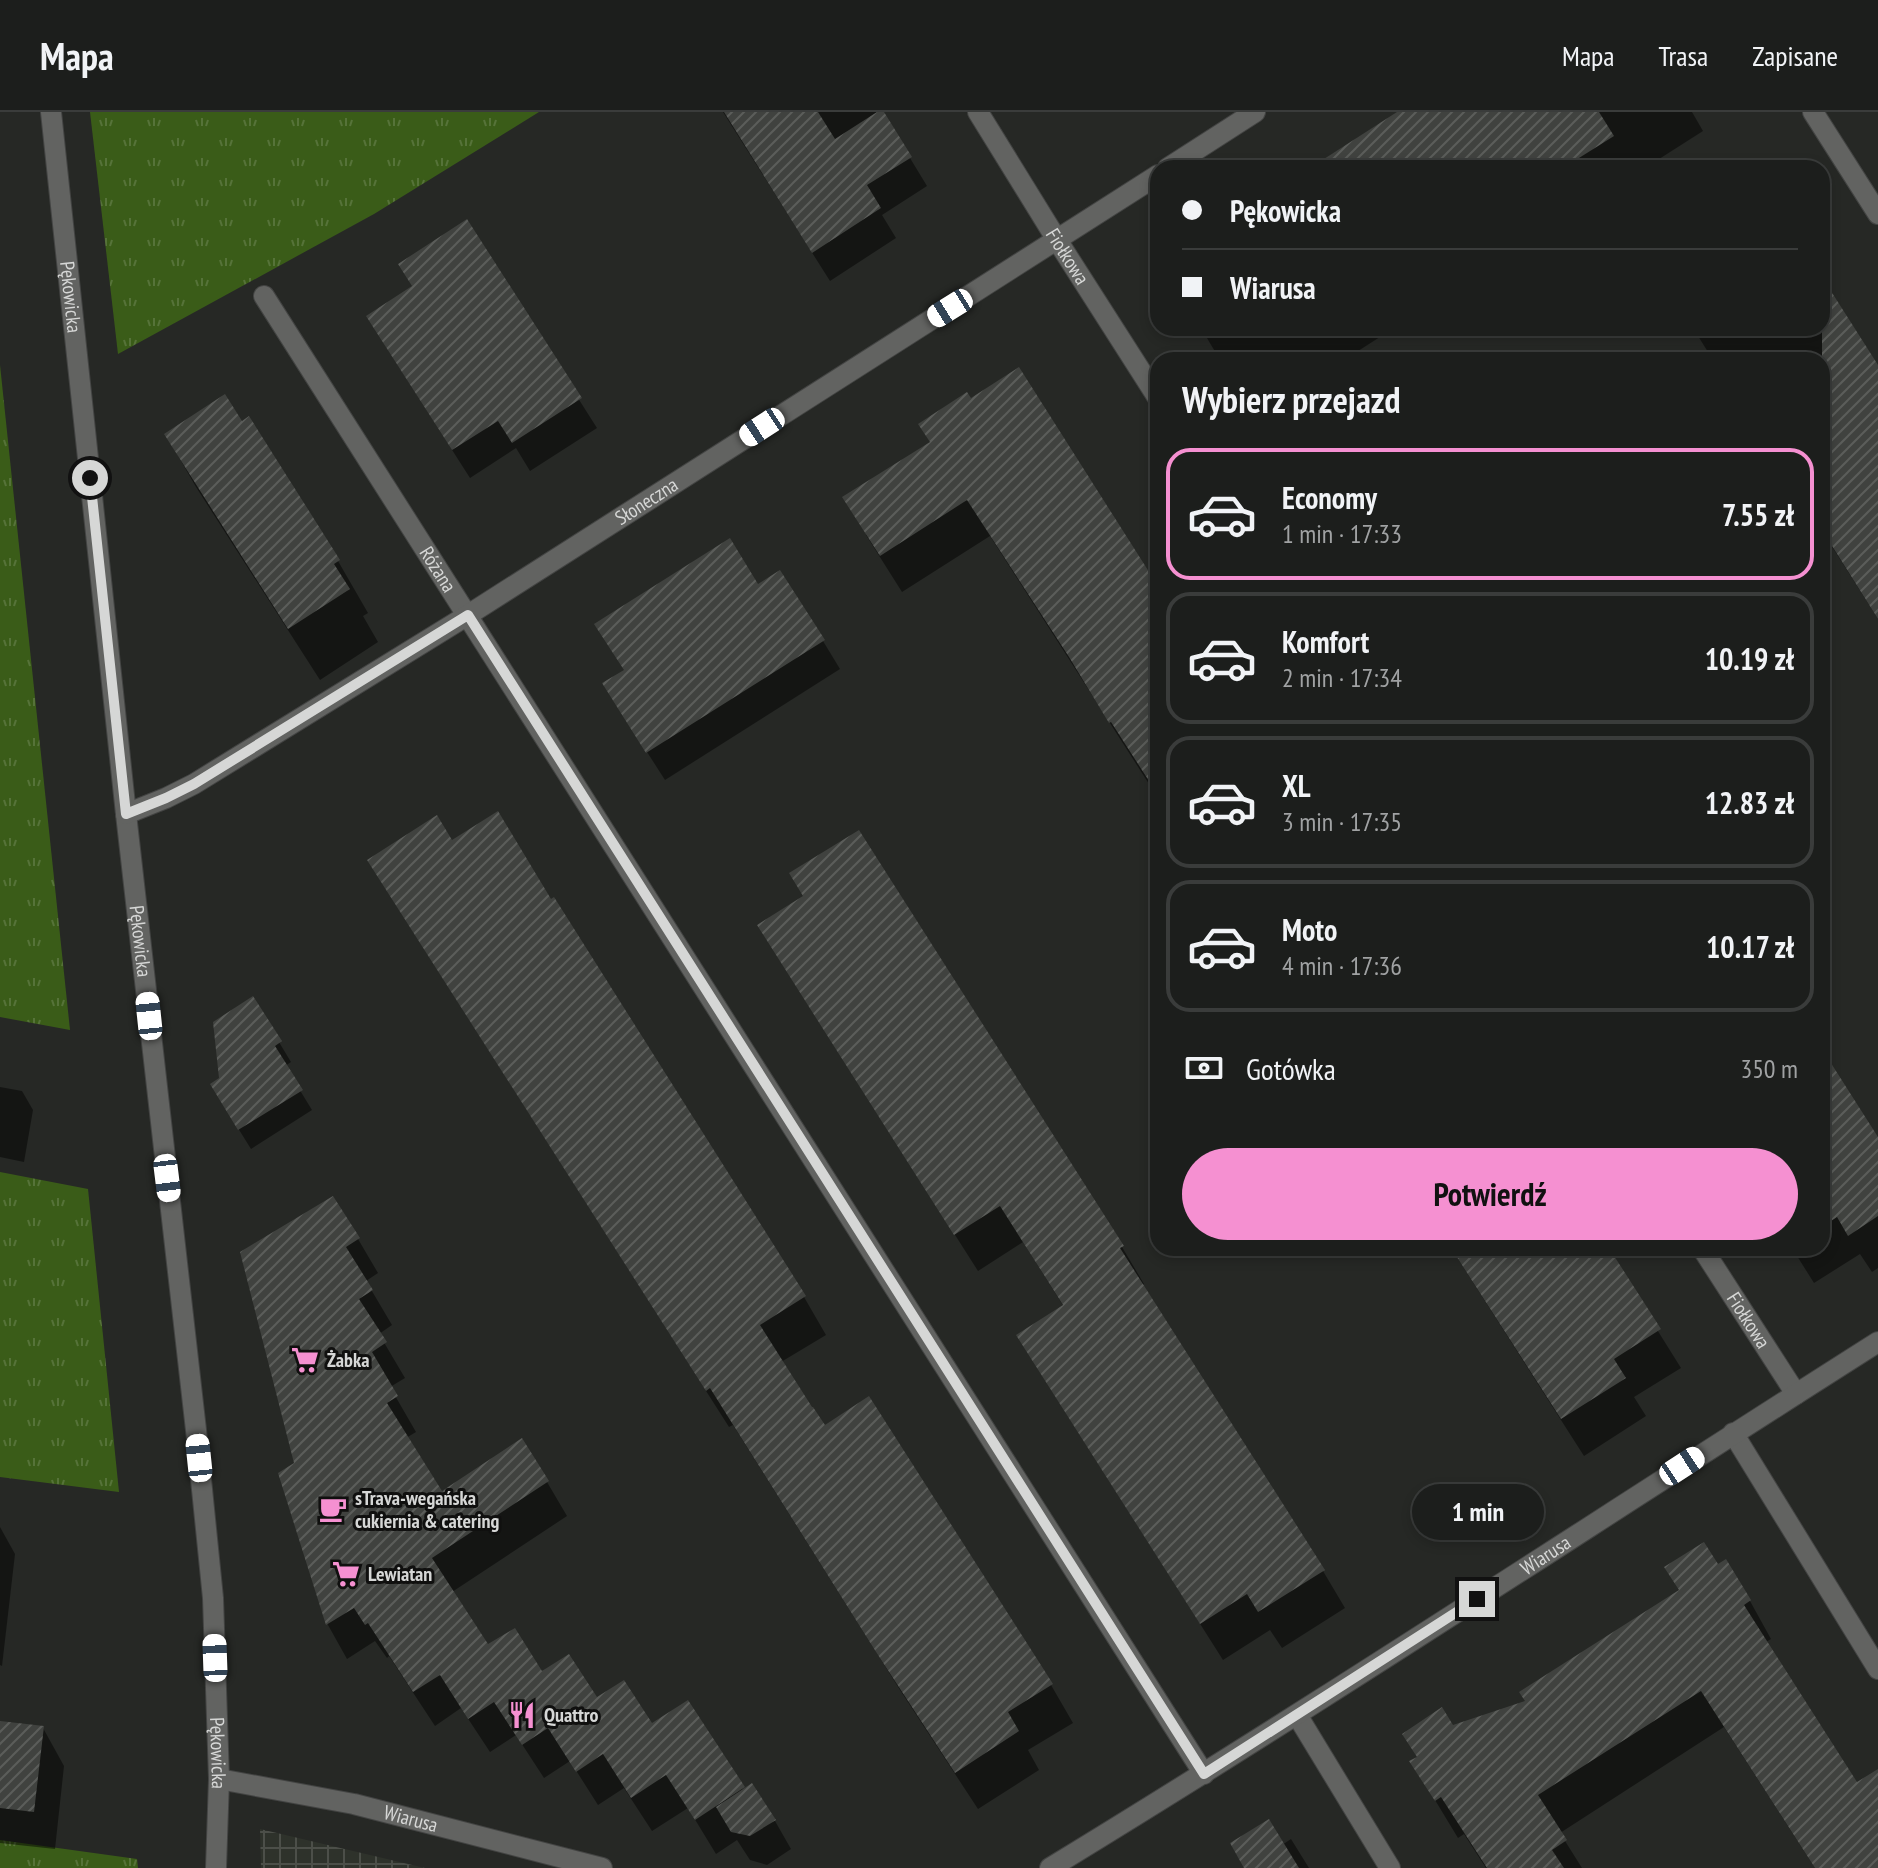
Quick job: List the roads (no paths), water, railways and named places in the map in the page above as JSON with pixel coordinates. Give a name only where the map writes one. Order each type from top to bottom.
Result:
[{"type":"street","name":"Pękowicka","points":[[51,112],[213,1598],[219,1779],[216,1868]]},
{"type":"street","name":"Fiołkowa","points":[[978,112],[1150,385]]},
{"type":"street","points":[[1180,160],[1255,112]]},
{"type":"street","points":[[1813,112],[1878,214]]},
{"type":"street","name":"Słoneczna","points":[[126,814],[194,784],[468,615],[1150,180]]},
{"type":"street","name":"Różana","points":[[264,296],[1204,1774]]},
{"type":"street","name":"Fiołkowa","points":[[1707,1256],[1796,1394]]},
{"type":"street","name":"Wiarusa","points":[[1050,1868],[1297,1715],[1878,1342]]},
{"type":"street","points":[[1733,1433],[1878,1669]]},
{"type":"street","points":[[1297,1715],[1390,1868]]},
{"type":"street","name":"Wiarusa","points":[[219,1779],[354,1804],[602,1868]]},
{"type":"place","name":"Żabka","points":[[305,1360]]},
{"type":"place","name":"sTrava-wegańska cukiernia & catering","points":[[333,1509]]},
{"type":"place","name":"Lewiatan","points":[[346,1574]]},
{"type":"place","name":"Quattro","points":[[522,1715]]}]
